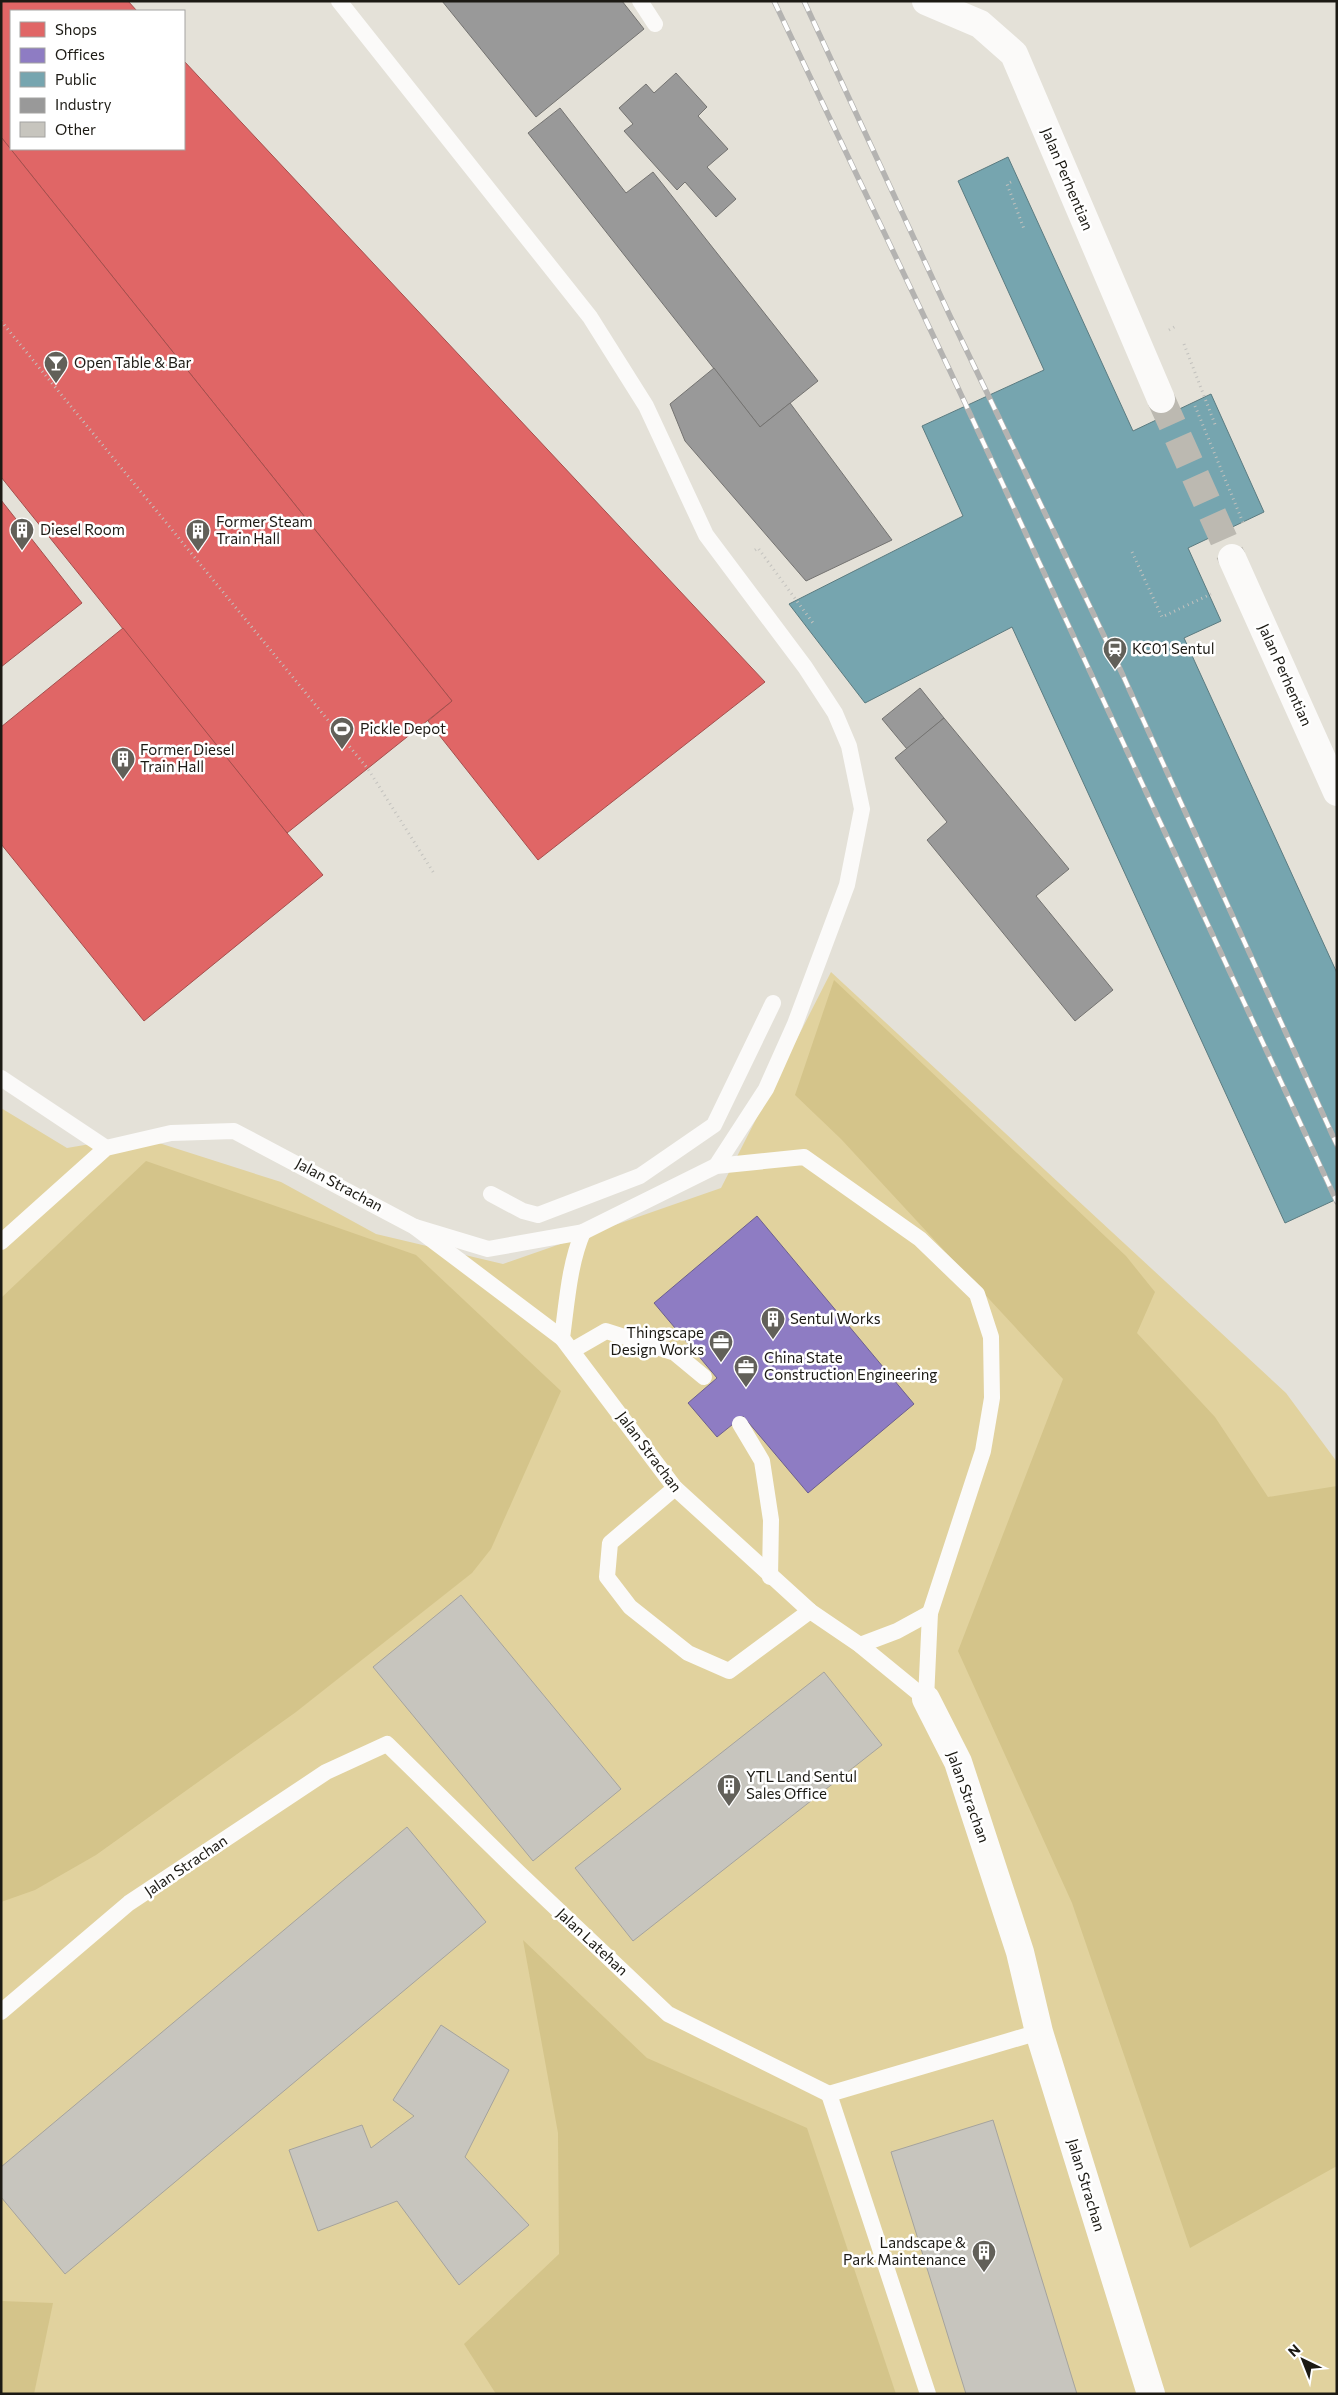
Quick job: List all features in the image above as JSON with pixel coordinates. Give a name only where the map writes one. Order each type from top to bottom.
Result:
[{"type":"street","name":"Jalan Perhentian","points":[[926,1],[980,24],[1014,54],[1161,399]]},
{"type":"street","name":"Jalan Perhentian","points":[[1232,558],[1337,792]]},
{"type":"street","name":"Jalan Strachan","points":[[926,1700],[958,1762],[1020,1952],[1039,2032],[1150,2394]]},
{"type":"lane","points":[[338,1],[590,317],[646,406],[706,535],[805,667],[834,713],[849,746],[862,810],[848,885],[799,1015],[766,1088],[716,1166]]},
{"type":"lane","points":[[640,1],[655,24]]},
{"type":"lane","points":[[490,1194],[523,1211],[538,1215],[640,1176],[714,1125],[773,1002]]},
{"type":"lane","points":[[1,1078],[106,1148],[1,1242]]},
{"type":"lane","name":"Jalan Strachan","points":[[106,1148],[171,1133],[234,1131],[415,1226],[568,1344],[675,1488],[770,1577],[810,1611],[860,1645],[926,1700]]},
{"type":"lane","points":[[415,1226],[488,1249],[583,1232],[716,1166],[804,1157],[920,1239],[977,1294],[990,1337],[992,1398],[984,1452],[930,1613],[926,1700]]},
{"type":"lane","points":[[583,1232],[577,1246],[570,1276],[568,1344],[606,1331],[674,1353],[704,1377]]},
{"type":"lane","points":[[740,1424],[762,1461],[771,1520],[770,1577]]},
{"type":"lane","points":[[675,1488],[610,1543],[607,1577],[630,1607],[688,1654],[729,1671],[810,1611]]},
{"type":"lane","points":[[860,1645],[897,1631],[930,1613]]},
{"type":"lane","name":"Jalan Strachan","points":[[3,2009],[129,1903],[326,1772],[387,1744]]},
{"type":"lane","name":"Jalan Latehan","points":[[387,1744],[518,1874],[668,2014],[829,2094]]},
{"type":"lane","points":[[928,2394],[829,2094],[1039,2032]]},
{"type":"path","points":[[1011,182],[1007,184],[1024,229]]},
{"type":"path","points":[[1,321],[368,769],[435,874]]},
{"type":"path","points":[[1184,344],[1216,427]]},
{"type":"path","points":[[1132,552],[1162,617],[1218,590]]},
{"type":"path","points":[[767,559],[813,623]]},
{"type":"shaded area","points":[[831,972],[1286,1393],[1337,1462],[1337,2394],[1,2394],[1,1108],[67,1148],[137,1136],[281,1182],[376,1234],[503,1264],[721,1188]]},
{"type":"shaded area","points":[[834,980],[1126,1256],[1155,1292],[1137,1333],[1215,1417],[1268,1497],[1337,1486],[1337,2166],[1190,2248],[1072,1903],[958,1651],[1063,1379],[841,1139],[795,1095]]},
{"type":"shaded area","points":[[146,1161],[416,1255],[561,1391],[491,1549],[472,1573],[296,1712],[96,1855],[35,1890],[1,1902],[1,1298]]},
{"type":"shaded area","points":[[523,1940],[647,2058],[807,2128],[896,2394],[496,2394],[464,2344],[559,2254],[558,2133]]},
{"type":"shaded area","points":[[1,2301],[53,2303],[34,2394],[1,2394]]},
{"type":"building: Shops","points":[[1,1],[128,1],[136,10],[10,10],[10,148],[1,137]]},
{"type":"building: Shops","points":[[185,62],[765,682],[538,860],[428,721],[452,701],[11,150],[185,150]]},
{"type":"building: Shops","name":"Former Steam Train Hall","points":[[1,137],[452,701],[287,833],[1,477]]},
{"type":"building: Shops","name":"Diesel Room","points":[[1,500],[82,603],[1,667]]},
{"type":"building: Shops","name":"Former Diesel Train Hall","points":[[123,628],[287,833],[323,875],[144,1021],[1,844],[1,727]]},
{"type":"building: Offices","name":"Sentul Works","points":[[757,1216],[914,1404],[808,1493],[743,1416],[717,1437],[688,1403],[717,1378],[654,1303]]},
{"type":"building: Public","name":"KC01 Sentul","points":[[1008,157],[1133,431],[1211,394],[1264,512],[1188,548],[1221,621],[1184,638],[1337,973],[1337,1199],[1285,1223],[1012,627],[865,703],[789,604],[963,516],[922,426],[1044,370],[958,181]]},
{"type":"building: Industry","points":[[442,1],[622,1],[644,29],[536,117]]},
{"type":"building: Industry","points":[[676,73],[707,107],[698,116],[728,149],[707,167],[736,199],[716,217],[685,182],[677,190],[624,131],[633,124],[619,108],[646,84],[654,93]]},
{"type":"building: Industry","points":[[560,108],[626,193],[653,172],[818,381],[760,427],[528,133]]},
{"type":"building: Industry","points":[[714,368],[760,427],[790,403],[892,540],[806,581],[685,441],[670,404]]},
{"type":"building: Industry","points":[[920,688],[944,718],[907,749],[882,719]]},
{"type":"building: Industry","points":[[944,718],[1069,869],[1036,896],[1113,990],[1075,1021],[927,840],[947,822],[895,758]]},
{"type":"building: Other","points":[[461,1595],[621,1789],[533,1861],[373,1667]]},
{"type":"building: Other","name":"YTL Land Sentul Sales Office","points":[[824,1672],[882,1745],[633,1941],[575,1868]]},
{"type":"building: Other","points":[[407,1827],[486,1922],[65,2274],[1,2197],[1,2167]]},
{"type":"building: Other","points":[[441,2025],[509,2070],[465,2157],[529,2225],[459,2285],[397,2201],[318,2231],[289,2150],[362,2125],[371,2148],[414,2116],[393,2100]]},
{"type":"building: Other","name":"Landscape & Park Maintenance","points":[[993,2120],[1077,2394],[966,2394],[891,2152]]},
{"type":"tunnel","points":[[1161,399],[1232,558]]},
{"type":"railway","points":[[774,1],[951,373],[1337,1202]]},
{"type":"railway","points":[[804,1],[950,316],[1120,669],[1337,1145]]},
{"type":"place","name":"Open Table & Bar","points":[[56,384]]},
{"type":"place","name":"Diesel Room","points":[[22,551]]},
{"type":"place","name":"Former Steam Train Hall","points":[[198,552]]},
{"type":"place","name":"KC01 Sentul","points":[[1115,670]]},
{"type":"place","name":"Pickle Depot","points":[[342,750]]},
{"type":"place","name":"Former Diesel Train Hall","points":[[123,780]]},
{"type":"place","name":"Sentul Works","points":[[773,1340]]},
{"type":"place","name":"Thingscape Design Works","points":[[721,1363]]},
{"type":"place","name":"China State Construction Engineering","points":[[746,1388]]},
{"type":"place","name":"YTL Land Sentul Sales Office","points":[[729,1807]]},
{"type":"place","name":"Landscape & Park Maintenance","points":[[984,2273]]}]
